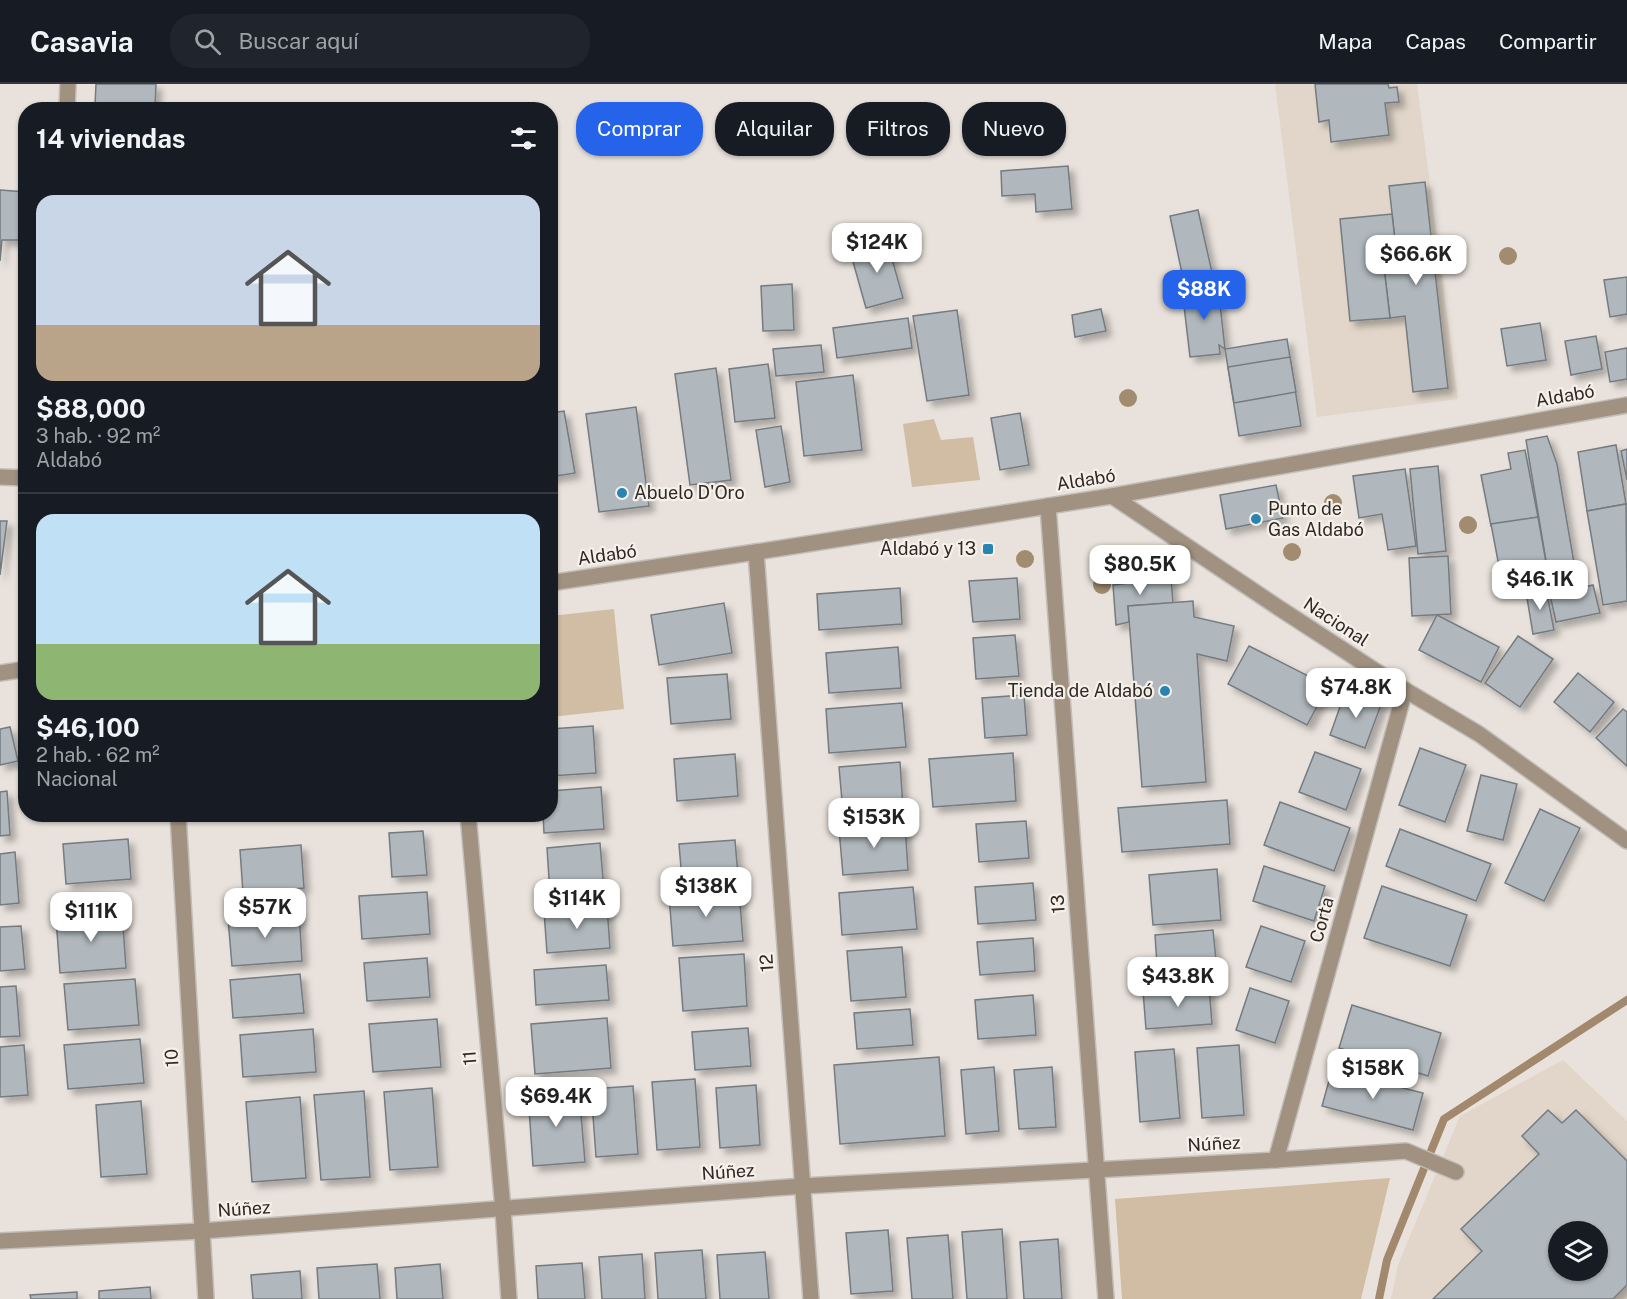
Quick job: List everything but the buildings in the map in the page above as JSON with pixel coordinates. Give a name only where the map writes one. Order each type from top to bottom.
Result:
[{"type":"street","points":[[67,102],[68,84]]},
{"type":"street","name":"Aldabó","points":[[558,582],[1112,496],[1627,405]]},
{"type":"street","points":[[0,477],[18,478]]},
{"type":"street","name":"Nacional","points":[[1112,496],[1284,612],[1405,690],[1479,734],[1627,841]]},
{"type":"street","name":"13","points":[[1048,506],[1106,1299]]},
{"type":"street","name":"12","points":[[756,552],[811,1299]]},
{"type":"street","points":[[0,673],[18,670]]},
{"type":"street","name":"Corta","points":[[1276,1160],[1405,690]]},
{"type":"street","name":"10","points":[[178,822],[206,1299]]},
{"type":"street","name":"11","points":[[469,822],[509,1299]]},
{"type":"street","name":"Núñez","points":[[0,1241],[201,1231],[803,1186],[1406,1151],[1456,1172]]},
{"type":"shaded area","points":[[1275,84],[1417,84],[1458,399],[1317,417]]},
{"type":"shaded area","points":[[934,419],[941,440],[973,437],[980,480],[912,487],[903,424]]},
{"type":"shaded area","points":[[614,609],[624,709],[558,716],[558,615]]},
{"type":"shaded area","points":[[1563,1060],[1627,1121],[1627,1299],[1391,1299],[1398,1265],[1460,1116]]},
{"type":"shaded area","points":[[1390,1178],[1361,1299],[1122,1299],[1115,1199]]},
{"type":"waterway","points":[[1379,1299],[1387,1260],[1444,1119],[1627,1000]]},
{"type":"place","name":"Abuelo D'Oro","points":[[622,493]]},
{"type":"place","name":"Punto de Gas Aldabó","points":[[1256,519]]},
{"type":"place","name":"Aldabó y 13","points":[[988,549]]},
{"type":"place","name":"Tienda de Aldabó","points":[[1165,691]]}]
